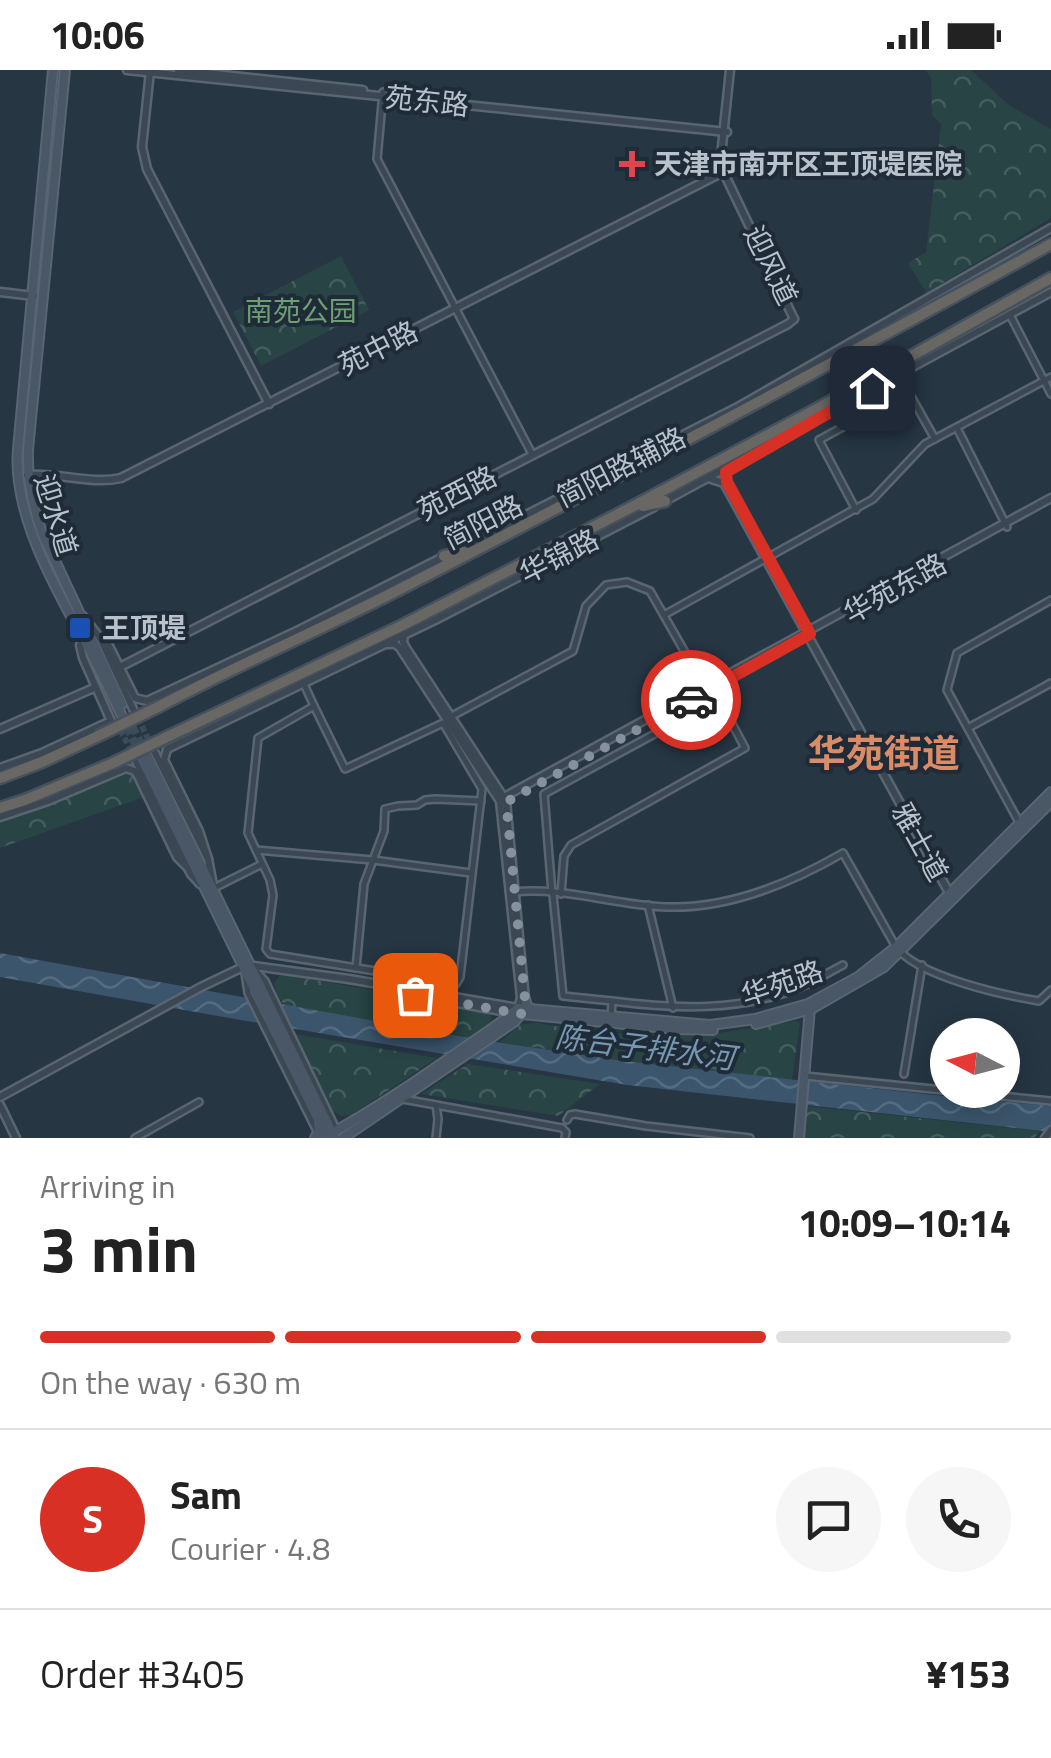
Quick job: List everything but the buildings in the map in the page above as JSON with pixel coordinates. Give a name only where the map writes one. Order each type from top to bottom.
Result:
[{"type":"highway","name":"简阳路","points":[[0,778],[98,736],[480,549],[1051,244]]},
{"type":"highway","name":"简阳路","points":[[0,808],[111,764],[472,590],[813,411],[1051,278]]},
{"type":"highway","points":[[628,509],[666,501]]},
{"type":"highway","points":[[444,556],[480,549]]},
{"type":"main road","name":"迎水道","points":[[52,70],[18,474],[34,535],[70,618],[122,718]]},
{"type":"main road","name":"迎水道","points":[[65,70],[28,456],[33,503],[42,533],[122,718]]},
{"type":"main road","points":[[18,448],[20,459],[31,472]]},
{"type":"main road","points":[[145,757],[328,1136],[397,1097],[488,1035],[522,1011],[525,999]]},
{"type":"main road","name":"华苑路","points":[[1022,826],[1051,792]]},
{"type":"main road","name":"华苑路","points":[[522,1011],[710,1025],[809,1011],[878,971],[949,895],[1051,802]]},
{"type":"main road","name":"华苑路","points":[[755,1021],[792,1009],[809,1011]]},
{"type":"main road","points":[[797,1138],[809,1011]]},
{"type":"street","name":"苑东路","points":[[127,70],[725,130]]},
{"type":"street","name":"苑东路","points":[[178,70],[725,130]]},
{"type":"street","name":"迎风道","points":[[724,169],[732,70]]},
{"type":"street","name":"迎风道","points":[[732,70],[722,155],[724,169],[794,318]]},
{"type":"street","points":[[150,71],[142,147],[147,169],[268,403]]},
{"type":"street","points":[[383,94],[377,159],[532,454]]},
{"type":"street","points":[[712,174],[722,155]]},
{"type":"street","name":"苑中路","points":[[455,307],[724,169]]},
{"type":"street","name":"苑中路","points":[[18,474],[120,476],[724,169]]},
{"type":"street","name":"简阳路辅路","points":[[100,638],[108,644],[135,698],[147,701],[300,630],[736,408],[1051,228]]},
{"type":"street","points":[[0,292],[42,297]]},
{"type":"street","name":"华锦路","points":[[208,859],[164,760],[169,747],[435,620],[709,479],[1051,292]]},
{"type":"street","points":[[1010,315],[1051,394]]},
{"type":"street","name":"苑西路","points":[[120,667],[794,318]]},
{"type":"street","points":[[664,614],[873,500],[925,444],[1051,376]]},
{"type":"street","points":[[856,510],[819,440],[908,391],[936,439]]},
{"type":"street","points":[[688,441],[736,408]]},
{"type":"street","points":[[957,428],[1006,525]]},
{"type":"street","name":"雅士道","points":[[728,469],[727,482],[766,558]]},
{"type":"street","name":"雅士道","points":[[709,479],[724,483],[812,635],[949,895]]},
{"type":"street","name":"华苑东路","points":[[709,687],[812,635],[1051,500]]},
{"type":"street","points":[[452,716],[574,651],[586,607],[606,585],[627,582],[650,591],[745,748],[572,845],[564,856],[555,894]]},
{"type":"street","points":[[435,620],[472,590]]},
{"type":"street","points":[[1022,826],[946,690],[957,653],[1051,600]]},
{"type":"street","points":[[79,613],[100,638],[122,718]]},
{"type":"street","points":[[70,618],[80,644],[122,718]]},
{"type":"street","points":[[14,1138],[0,1100],[203,987],[248,967],[522,1011],[506,799],[404,645],[405,633]]},
{"type":"street","name":"华苑东路","points":[[506,799],[812,635]]},
{"type":"street","points":[[80,644],[96,687],[122,718]]},
{"type":"street","points":[[383,644],[400,648],[506,799],[525,999]]},
{"type":"street","points":[[303,682],[345,768],[443,723],[482,788],[456,984],[270,954],[266,949],[273,895],[248,832],[258,738],[314,706]]},
{"type":"street","points":[[968,728],[1051,683]]},
{"type":"street","points":[[0,729],[96,687]]},
{"type":"street","points":[[706,706],[544,794],[564,996],[674,1008],[736,1004],[800,988],[843,965]]},
{"type":"street","points":[[0,768],[122,718]]},
{"type":"street","points":[[145,757],[208,859],[212,890]]},
{"type":"street","points":[[145,757],[188,868]]},
{"type":"street","points":[[0,817],[132,769],[176,857],[212,890]]},
{"type":"street","points":[[356,968],[361,902],[384,831],[384,809],[435,799],[481,802]]},
{"type":"street","points":[[256,850],[472,873]]},
{"type":"street","points":[[513,892],[666,908],[685,906],[770,889],[843,853],[898,950],[942,976],[1051,1004]]},
{"type":"street","points":[[212,890],[262,864]]},
{"type":"street","points":[[648,905],[674,1008]]},
{"type":"street","points":[[904,1074],[922,965]]},
{"type":"street","points":[[248,967],[328,1136]]},
{"type":"street","points":[[1039,1001],[1051,990]]},
{"type":"street","points":[[750,1001],[755,1021]]},
{"type":"street","points":[[611,1020],[612,1002]]},
{"type":"street","points":[[277,1029],[328,1136]]},
{"type":"street","points":[[803,1076],[1051,1102]]},
{"type":"street","points":[[397,1097],[562,1128],[566,1138]]},
{"type":"street","points":[[135,1138],[198,1102]]},
{"type":"street","points":[[436,1105],[436,1138]]},
{"type":"street","points":[[0,1113],[14,1138]]},
{"type":"street","points":[[566,1120],[575,1114],[750,1138]]},
{"type":"street","points":[[1045,1138],[1051,1130]]},
{"type":"green space","points":[[926,70],[971,70],[1010,106],[1051,129],[1051,218],[926,293],[908,263],[926,252],[941,124],[932,115],[931,78]]},
{"type":"green space","name":"南苑公园","points":[[341,256],[369,310],[261,366],[233,312]]},
{"type":"green space","points":[[128,773],[134,775],[144,797],[0,848],[0,823]]},
{"type":"green space","points":[[279,976],[482,1009],[491,1020],[469,1038],[285,1006],[274,984]]},
{"type":"green space","points":[[800,1023],[792,1080],[500,1042],[521,1024],[629,1034],[706,1035]]},
{"type":"green space","points":[[295,1034],[437,1058],[351,1115],[341,1116],[333,1111]]},
{"type":"green space","points":[[468,1064],[600,1084],[558,1116],[421,1094]]},
{"type":"green space","points":[[806,1106],[1040,1131],[1034,1138],[803,1138]]},
{"type":"water","points":[[0,953],[469,1038],[624,1061],[930,1095],[930,1108],[1020,1108],[1020,1103],[1051,1106],[1051,1132],[627,1085],[0,977]]},
{"type":"tunnel","points":[[127,716],[145,751]]},
{"type":"tunnel","points":[[138,718],[152,747]]},
{"type":"tunnel","points":[[116,722],[134,756]]},
{"type":"tunnel","points":[[127,727],[140,755]]},
{"type":"way so far","points":[[415,995],[521,1014],[525,999],[507,810],[510,800],[691,700]]},
{"type":"place","name":"天津市南开区王顶堤医院","points":[[632,164]]},
{"type":"place","name":"王顶堤","points":[[80,628]]},
{"type":"district","name":"华苑街道","points":[[884,754]]},
{"type":"route","points":[[691,700],[810,634],[727,482],[726,472],[872,388]]},
{"type":"water label","name":"陈台子排水河","points":[[645,1048]]}]
